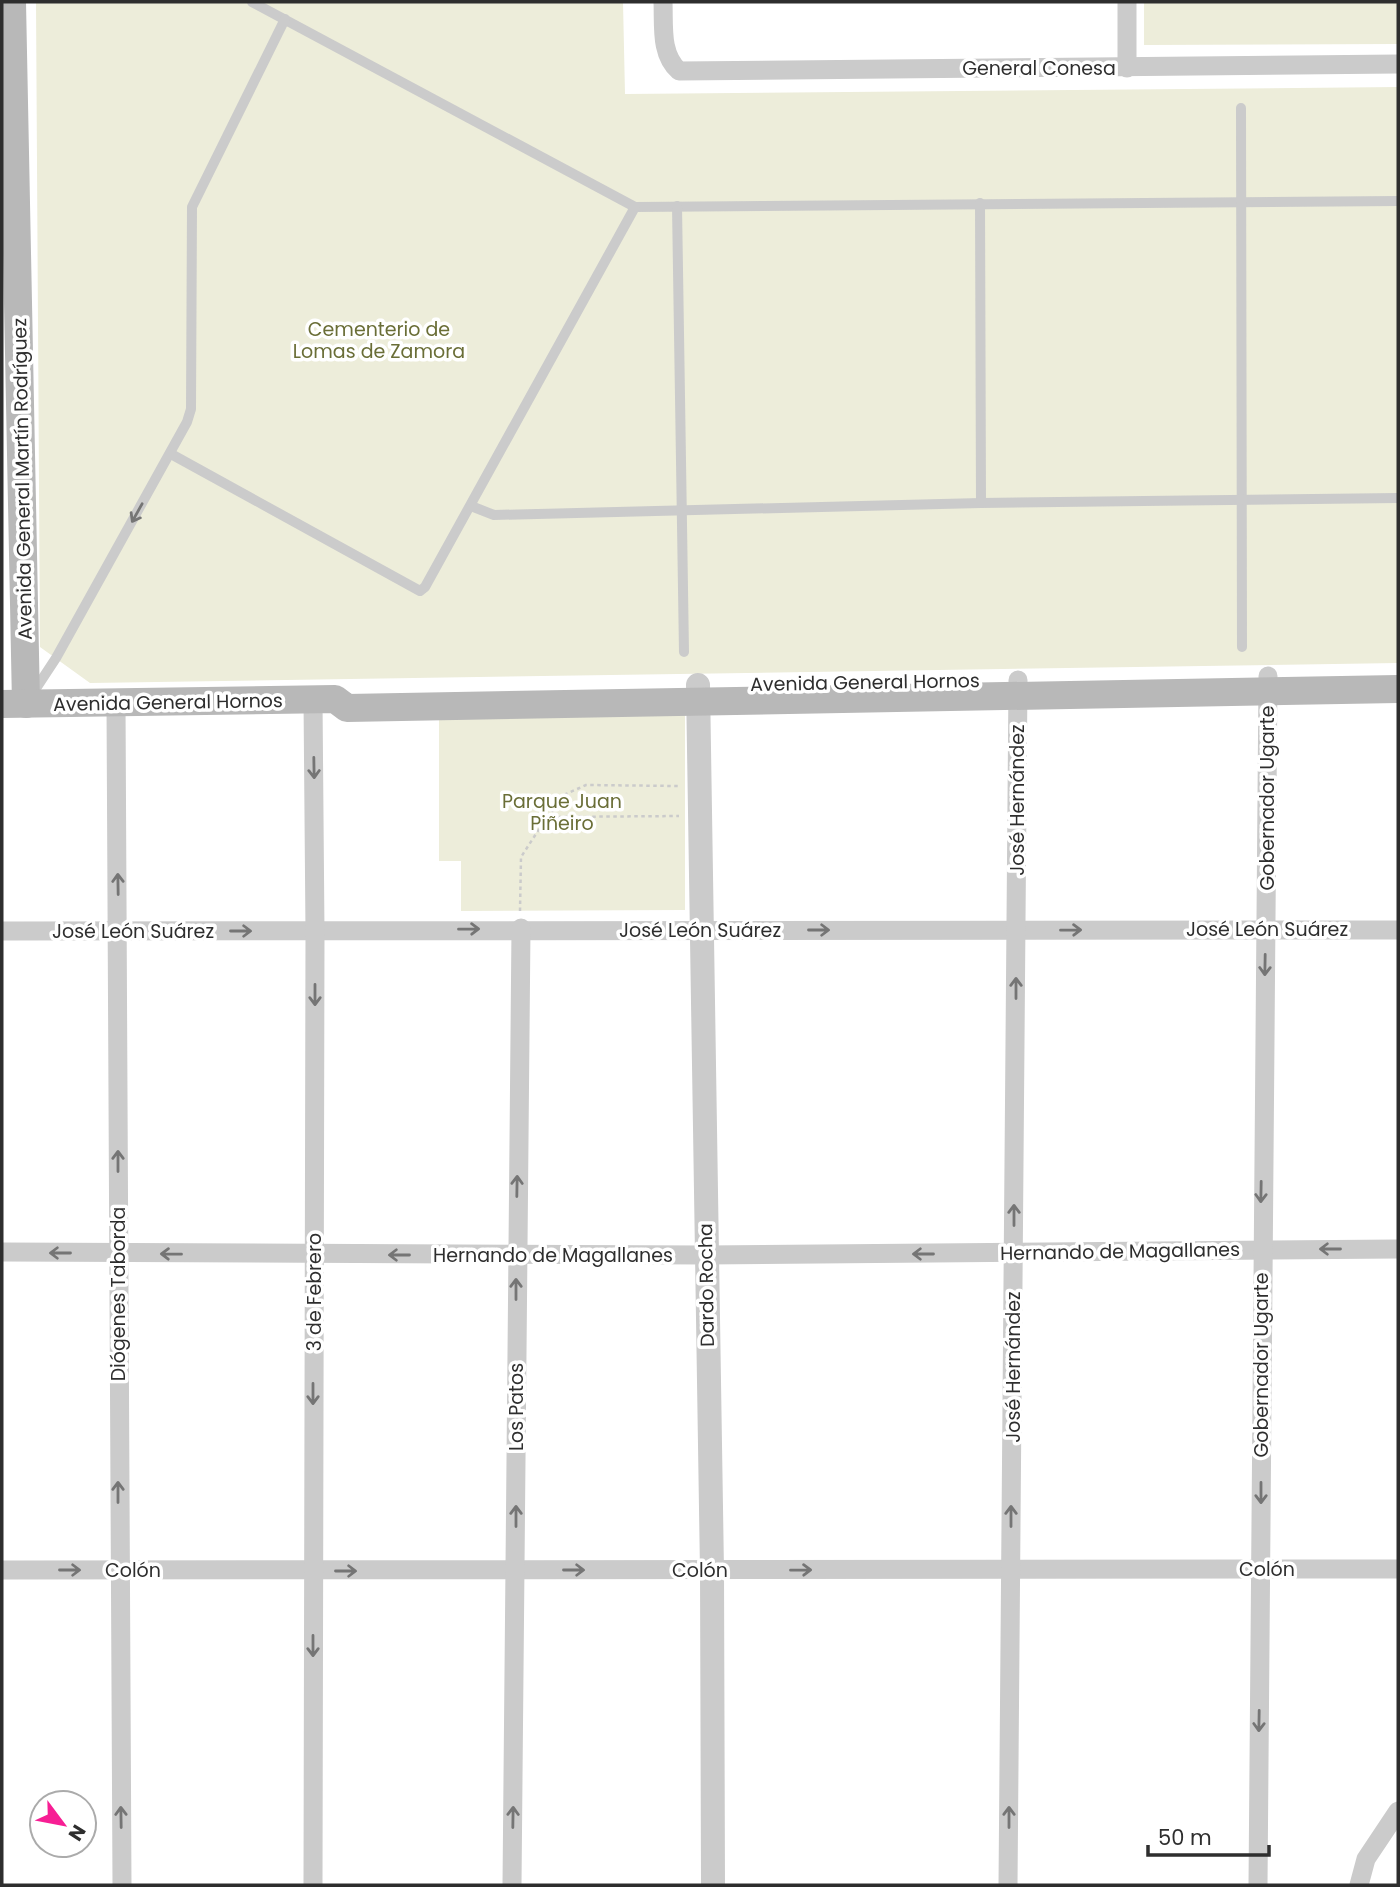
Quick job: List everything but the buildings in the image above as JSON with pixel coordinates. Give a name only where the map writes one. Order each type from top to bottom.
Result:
[{"type":"main road","name":"Avenida General Martín Rodríguez","points":[[9,9],[14,704]]},
{"type":"main road","name":"Avenida General Hornos","points":[[14,704],[324,699],[347,708],[698,692],[1268,683],[1398,674]]},
{"type":"main road","name":"Avenida General Hornos","points":[[1268,683],[1398,689]]},
{"type":"street","name":"General Conesa","points":[[663,2],[666,52],[669,62],[679,71],[1398,64]]},
{"type":"street","points":[[1127,2],[1127,68]]},
{"type":"street","name":"Gobernador Ugarte","points":[[1258,1885],[1260,1249],[1268,683]]},
{"type":"street","name":"José Hernández","points":[[1008,1885],[1018,687]]},
{"type":"street","name":"Dardo Rocha","points":[[698,692],[712,1571],[713,1885]]},
{"type":"street","name":"3 de Febrero","points":[[313,1885],[316,932],[324,699]]},
{"type":"street","name":"Diógenes Taborda","points":[[116,703],[119,930],[118,1570],[122,1885]]},
{"type":"street","name":"José León Suárez","points":[[2,931],[316,932],[521,928],[1398,930]]},
{"type":"street","name":"Los Patos","points":[[512,1885],[521,928]]},
{"type":"street","name":"Hernando de Magallanes","points":[[2,1252],[705,1255],[1398,1249]]},
{"type":"street","name":"Colón","points":[[2,1570],[712,1571],[1011,1567],[1398,1569]]},
{"type":"street","points":[[1359,1885],[1366,1859],[1398,1811]]},
{"type":"lane","points":[[252,2],[635,207],[1398,201]]},
{"type":"lane","points":[[14,704],[56,658],[171,454],[191,409],[192,206],[285,19]]},
{"type":"lane","points":[[1241,108],[1244,500],[1242,647]]},
{"type":"lane","points":[[980,203],[981,503]]},
{"type":"lane","points":[[677,206],[684,652]]},
{"type":"lane","points":[[171,454],[420,591],[425,587],[471,506],[635,207]]},
{"type":"lane","points":[[471,506],[494,515],[981,503],[1398,498]]},
{"type":"path","points":[[521,928],[518,870],[521,857],[566,794],[586,785],[700,786]]},
{"type":"path","points":[[547,817],[701,816]]},
{"type":"green space","name":"Cementerio de Lomas de Zamora","points":[[36,2],[623,2],[625,94],[1398,87],[1398,663],[90,683],[40,647]]},
{"type":"green space","points":[[1144,2],[1398,2],[1398,44],[1144,45]]},
{"type":"green space","name":"Parque Juan Piñeiro","points":[[685,714],[685,910],[461,911],[461,861],[439,861],[439,715]]}]
